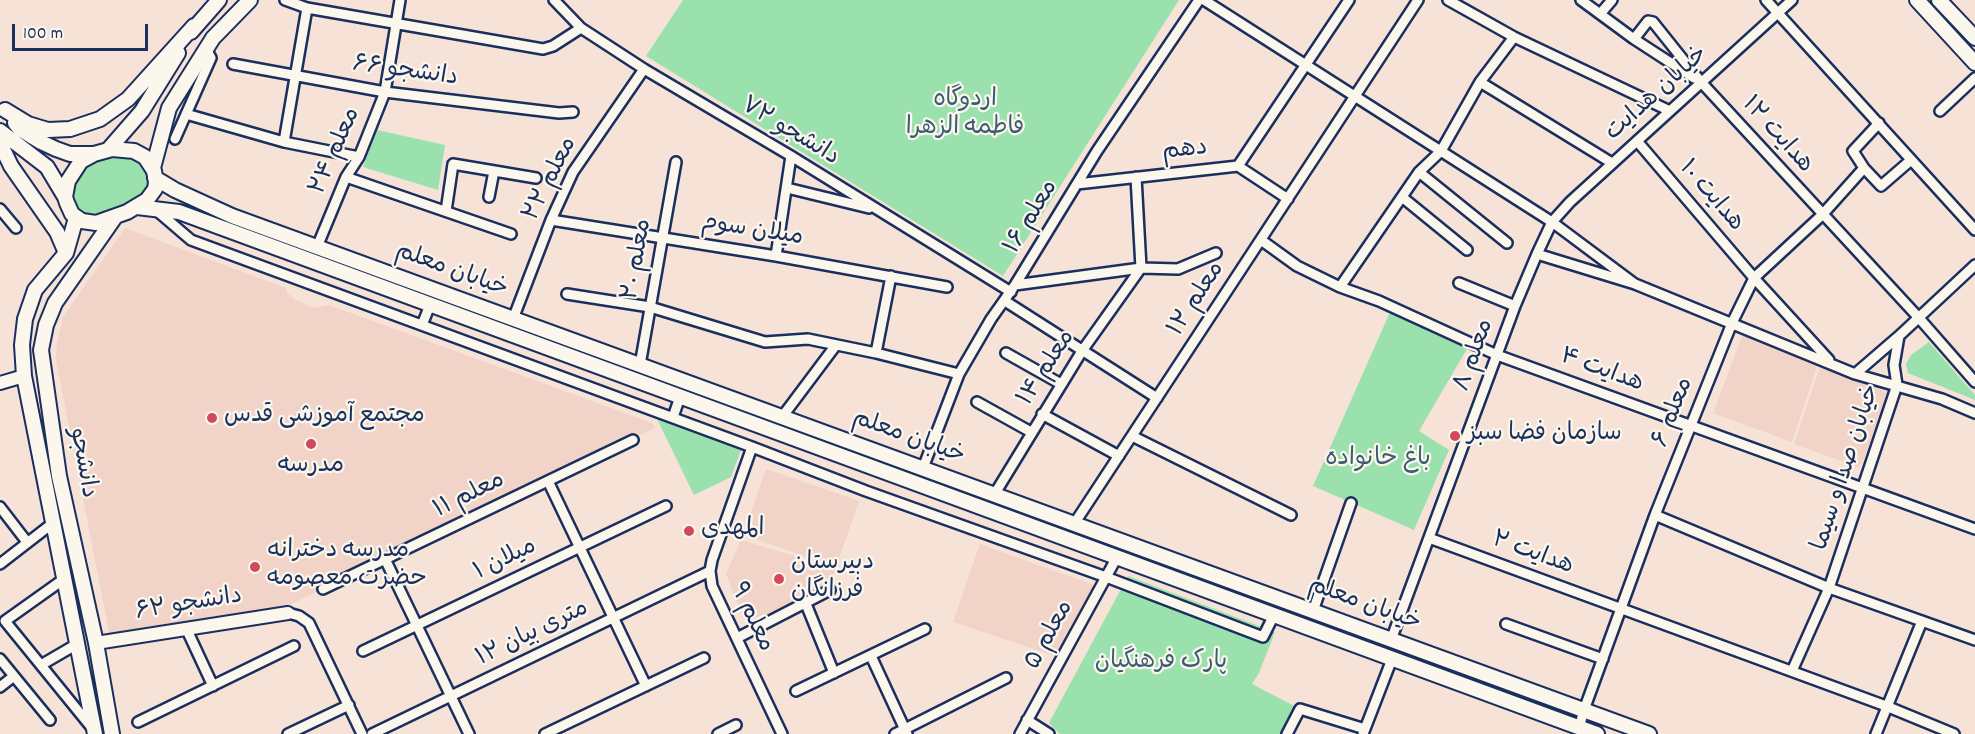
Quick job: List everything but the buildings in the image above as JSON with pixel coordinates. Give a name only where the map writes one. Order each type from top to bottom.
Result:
[{"type":"main road","points":[[2,107],[28,124],[48,130],[70,129],[100,118],[128,99],[219,0]]},
{"type":"main road","points":[[154,173],[169,108],[213,38],[250,0]]},
{"type":"main road","points":[[1917,0],[1975,63]]},
{"type":"main road","points":[[1939,0],[1975,38]]},
{"type":"main road","points":[[108,150],[151,98],[194,26]]},
{"type":"main road","points":[[151,98],[169,108]]},
{"type":"main road","points":[[2,107],[20,129],[41,142],[70,154],[94,154]]},
{"type":"main road","points":[[0,131],[47,167],[65,197],[69,209],[76,218],[88,223],[115,217],[137,207],[152,194],[156,183],[154,173],[149,161],[140,154],[127,150],[108,150],[81,161],[68,181],[65,197]]},
{"type":"main road","points":[[0,143],[11,165],[57,232],[66,253]]},
{"type":"main road","name":"خیابان معلم","points":[[154,173],[175,190],[232,216],[1649,734]]},
{"type":"main road","name":"خیابان معلم","points":[[137,207],[179,212],[1597,734]]},
{"type":"main road","points":[[225,229],[228,219],[232,216]]},
{"type":"main road","name":"دانشجو","points":[[112,734],[96,643],[59,476],[41,350],[46,325],[55,303],[115,217]]},
{"type":"main road","name":"دانشجو","points":[[76,218],[66,253],[35,290],[25,319],[22,345],[24,376],[95,732]]},
{"type":"main road","points":[[579,359],[584,345]]},
{"type":"main road","points":[[44,481],[59,476]]},
{"type":"street","points":[[285,0],[307,8],[543,49],[553,46],[581,28]]},
{"type":"street","name":"معلم ۲۴","points":[[317,247],[346,177],[359,157],[385,92],[400,0]]},
{"type":"street","name":"دانشجو ۷۲","points":[[554,0],[581,28],[644,69],[1013,288]]},
{"type":"street","name":"معلم ۱۶","points":[[922,468],[959,374],[991,319],[1005,301],[1077,184],[1199,0]]},
{"type":"street","points":[[1204,0],[1354,98],[1552,222],[1635,284]]},
{"type":"street","points":[[1238,166],[1349,0]]},
{"type":"street","name":"معلم ۱۲","points":[[1074,524],[1418,0]]},
{"type":"street","points":[[1448,0],[1514,37],[1670,111]]},
{"type":"street","points":[[1581,0],[1634,39],[1701,82]]},
{"type":"street","points":[[1600,14],[1612,0]]},
{"type":"street","points":[[1766,0],[1975,230]]},
{"type":"street","name":"خیابان هدایت","points":[[1552,222],[1612,163],[1792,0]]},
{"type":"street","points":[[284,142],[307,8]]},
{"type":"street","points":[[1634,39],[1648,21],[1653,22],[1701,82]]},
{"type":"street","points":[[1340,287],[1419,172],[1440,151],[1480,82],[1514,37]]},
{"type":"street","points":[[175,139],[211,58],[206,49]]},
{"type":"street","name":"دانشجو ۶۶","points":[[233,64],[385,92],[559,113],[573,112]]},
{"type":"street","name":"معلم ۲۲","points":[[513,319],[551,220],[573,172],[644,69]]},
{"type":"street","points":[[1940,111],[1975,78]]},
{"type":"street","points":[[1480,82],[1612,163]]},
{"type":"street","name":"هدایت ۱۲","points":[[1701,82],[1919,318],[1975,382]]},
{"type":"street","points":[[186,114],[284,142],[359,157]]},
{"type":"street","points":[[1879,123],[1853,151],[1864,168],[1881,186],[1911,160]]},
{"type":"street","name":"هدایت ۱۰","points":[[1637,141],[1754,278],[1832,363]]},
{"type":"street","points":[[776,256],[791,156]]},
{"type":"street","name":"معلم ۲۰","points":[[640,365],[676,162]]},
{"type":"street","points":[[446,212],[453,164],[536,178]]},
{"type":"street","name":"دهم","points":[[1077,184],[1238,166],[1288,199]]},
{"type":"street","name":"معلم ۶","points":[[1579,728],[1655,515],[1732,322],[1754,278],[1822,215],[1864,168]]},
{"type":"street","points":[[489,197],[494,171]]},
{"type":"street","points":[[1419,172],[1507,243]]},
{"type":"street","points":[[346,177],[511,234]]},
{"type":"street","points":[[1136,177],[1141,267]]},
{"type":"street","points":[[787,188],[879,210]]},
{"type":"street","points":[[1402,197],[1467,250]]},
{"type":"street","points":[[0,208],[16,228]]},
{"type":"street","points":[[154,209],[191,240],[1263,637],[1274,615]]},
{"type":"street","name":"میلان سوم","points":[[551,220],[776,256],[947,287]]},
{"type":"street","name":"معلم ۸","points":[[1391,640],[1515,306],[1552,222]]},
{"type":"street","name":"هدایت ۴","points":[[1261,240],[1298,266],[1340,287],[1379,301],[1497,355],[1975,529]]},
{"type":"street","points":[[1013,288],[1141,267],[1178,269],[1216,253]]},
{"type":"street","points":[[1536,254],[1635,284],[1855,374],[1942,399],[1975,413]]},
{"type":"street","points":[[1855,374],[1975,265]]},
{"type":"street","name":"معلم ۱۴","points":[[994,495],[1082,351],[1141,267]]},
{"type":"street","points":[[876,352],[891,276]]},
{"type":"street","points":[[1459,283],[1515,306]]},
{"type":"street","points":[[567,294],[650,307],[765,342],[808,339],[876,352],[959,374]]},
{"type":"street","points":[[1005,301],[1157,398]]},
{"type":"street","points":[[422,325],[430,305]]},
{"type":"street","name":"خیابان صدا و سیما","points":[[1792,671],[1829,588],[1897,385],[1894,365],[1899,336]]},
{"type":"street","points":[[782,417],[836,345]]},
{"type":"street","points":[[1006,353],[1061,384]]},
{"type":"street","points":[[0,383],[24,376]]},
{"type":"street","points":[[673,417],[680,397]]},
{"type":"street","points":[[977,402],[1031,432]]},
{"type":"street","points":[[1042,414],[1119,456]]},
{"type":"street","points":[[1132,436],[1291,515]]},
{"type":"street","name":"معلم ۱۱","points":[[323,589],[633,440]]},
{"type":"street","name":"معلم ۹","points":[[752,447],[710,571],[712,586],[782,734]]},
{"type":"street","points":[[548,481],[646,686]]},
{"type":"street","points":[[1313,611],[1351,503]]},
{"type":"street","name":"میلان ۱","points":[[363,651],[666,506]]},
{"type":"street","points":[[0,507],[27,542]]},
{"type":"street","points":[[1655,515],[1829,588],[1975,640]]},
{"type":"street","points":[[0,564],[52,524]]},
{"type":"street","name":"هدایت ۲","points":[[1429,538],[1886,706],[1954,734]]},
{"type":"street","name":"معلم ۵","points":[[1020,734],[1117,557]]},
{"type":"street","points":[[385,559],[469,734]]},
{"type":"street","name":"۱۲ متری بیان","points":[[372,734],[710,571]]},
{"type":"street","points":[[64,579],[5,621],[95,732]]},
{"type":"street","points":[[737,638],[830,590]]},
{"type":"street","points":[[806,604],[834,673]]},
{"type":"street","points":[[288,613],[299,616],[309,623],[362,734]]},
{"type":"street","name":"دانشجو ۶۲","points":[[96,643],[288,613]]},
{"type":"street","points":[[1876,734],[1922,621]]},
{"type":"street","points":[[1506,624],[1603,659]]},
{"type":"street","points":[[186,628],[213,686]]},
{"type":"street","points":[[796,691],[925,629]]},
{"type":"street","points":[[41,665],[77,644]]},
{"type":"street","points":[[138,722],[294,646]]},
{"type":"street","points":[[871,656],[906,732]]},
{"type":"street","points":[[0,658],[50,720]]},
{"type":"street","points":[[545,734],[704,658]]},
{"type":"street","points":[[1287,734],[1300,709],[1364,731],[1392,659]]},
{"type":"street","points":[[0,687],[14,676]]},
{"type":"street","points":[[895,734],[906,732],[1006,678]]},
{"type":"street","points":[[288,734],[349,705]]},
{"type":"street","points":[[1027,720],[1049,734]]},
{"type":"street","points":[[718,734],[736,725]]},
{"type":"shaded area","name":"مجتمع آموزشی قدس","points":[[125,228],[286,288],[287,293],[296,300],[313,308],[329,305],[652,423],[655,428],[496,502],[497,505],[275,612],[110,637],[56,360],[63,317]]},
{"type":"shaded area","points":[[1743,334],[1818,363],[1792,442],[1713,413]]},
{"type":"shaded area","points":[[1821,364],[1888,393],[1862,463],[1858,467],[1794,444]]},
{"type":"shaded area","points":[[766,469],[859,501],[836,567],[743,535]]},
{"type":"shaded area","name":"دبیرستان فرزانگان","points":[[741,540],[838,569],[825,585],[752,622],[743,618],[726,574]]},
{"type":"shaded area","points":[[980,544],[1094,585],[1061,658],[953,622]]},
{"type":"green space","name":"اردوگاه فاطمه الزهرا","points":[[683,0],[1179,0],[1003,276],[646,56]]},
{"type":"green space","points":[[377,130],[445,145],[438,190],[363,167]]},
{"type":"green space","points":[[117,155],[129,156],[139,162],[146,170],[149,181],[147,189],[142,196],[103,216],[96,218],[83,214],[74,202],[74,184],[77,178],[95,160]]},
{"type":"green space","name":"باغ خانواده","points":[[1391,310],[1468,347],[1419,431],[1449,450],[1414,530],[1313,486]]},
{"type":"green space","points":[[1929,342],[1975,395],[1975,400],[1908,373],[1906,364],[1911,355]]},
{"type":"green space","points":[[657,419],[741,450],[731,477],[694,495]]},
{"type":"green space","name":"پارک فرهنگیان","points":[[1128,576],[1275,632],[1259,673],[1252,684],[1300,709],[1284,734],[1060,734],[1049,723]]},
{"type":"place","name":"مجتمع آموزشی قدس","points":[[212,418]]},
{"type":"place","name":"سازمان فضا سبز","points":[[1455,436]]},
{"type":"place","name":"مدرسه","points":[[311,444]]},
{"type":"place","name":"المهدی","points":[[689,531]]},
{"type":"place","name":"مدرسه دخترانه حضرت معصومه","points":[[255,567]]},
{"type":"place","name":"دبیرستان فرزانگان","points":[[779,579]]}]
